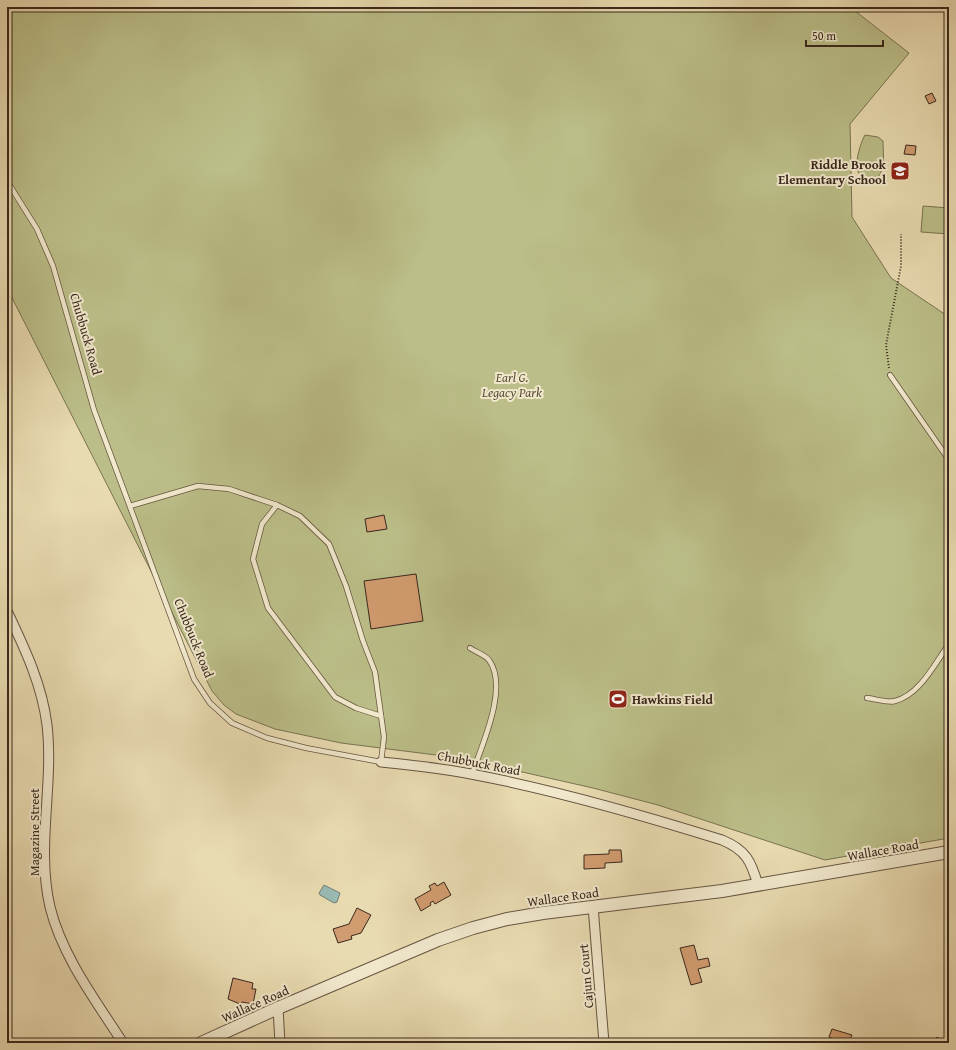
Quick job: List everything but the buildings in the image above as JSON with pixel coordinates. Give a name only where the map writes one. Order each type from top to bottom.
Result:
[{"type":"street","name":"Magazine Street","points":[[7,611],[36,678],[47,725],[46,846],[47,882],[50,906],[57,929],[68,951],[123,1043]]},
{"type":"street","name":"Chubbuck Road","points":[[381,762],[472,774],[602,804],[722,840],[736,846],[744,854],[752,866],[758,886]]},
{"type":"street","name":"Wallace Road","points":[[201,1043],[278,1008],[426,945],[472,928],[528,916],[594,906],[758,886],[949,852]]},
{"type":"street","name":"Cajun Court","points":[[594,906],[604,1043]]},
{"type":"street","points":[[278,1008],[280,1043]]},
{"type":"lane","name":"Chubbuck Road","points":[[7,181],[38,229],[53,266],[94,410],[194,679],[210,703],[232,723],[267,738],[306,748],[381,762]]},
{"type":"lane","points":[[890,375],[949,460]]},
{"type":"lane","points":[[130,506],[198,486],[229,489],[278,505],[300,516],[329,544],[346,586],[375,672],[384,737],[381,762]]},
{"type":"lane","points":[[278,505],[262,524],[253,559],[268,608],[335,697],[356,708],[381,716]]},
{"type":"lane","points":[[867,698],[894,701],[910,694],[917,687],[949,644]]},
{"type":"lane","points":[[470,648],[488,660],[497,678],[493,712],[472,774]]},
{"type":"path","points":[[890,375],[886,346],[901,266],[901,234]]},
{"type":"green space","name":"Earl G. Legacy Park","points":[[7,7],[850,7],[909,53],[850,124],[852,217],[891,278],[949,317],[949,838],[825,860],[658,805],[593,788],[478,762],[341,743],[275,729],[236,714],[224,705],[212,691],[7,288]]},
{"type":"green space","points":[[865,135],[878,137],[883,141],[882,170],[880,175],[871,182],[864,178],[857,169],[859,152]]},
{"type":"green space","points":[[923,206],[949,208],[949,234],[921,232]]},
{"type":"water","points":[[324,885],[340,893],[337,902],[334,903],[320,895],[319,893]]},
{"type":"place","name":"Riddle Brook Elementary School","points":[[900,171]]},
{"type":"place","name":"Hawkins Field","points":[[618,699]]}]
